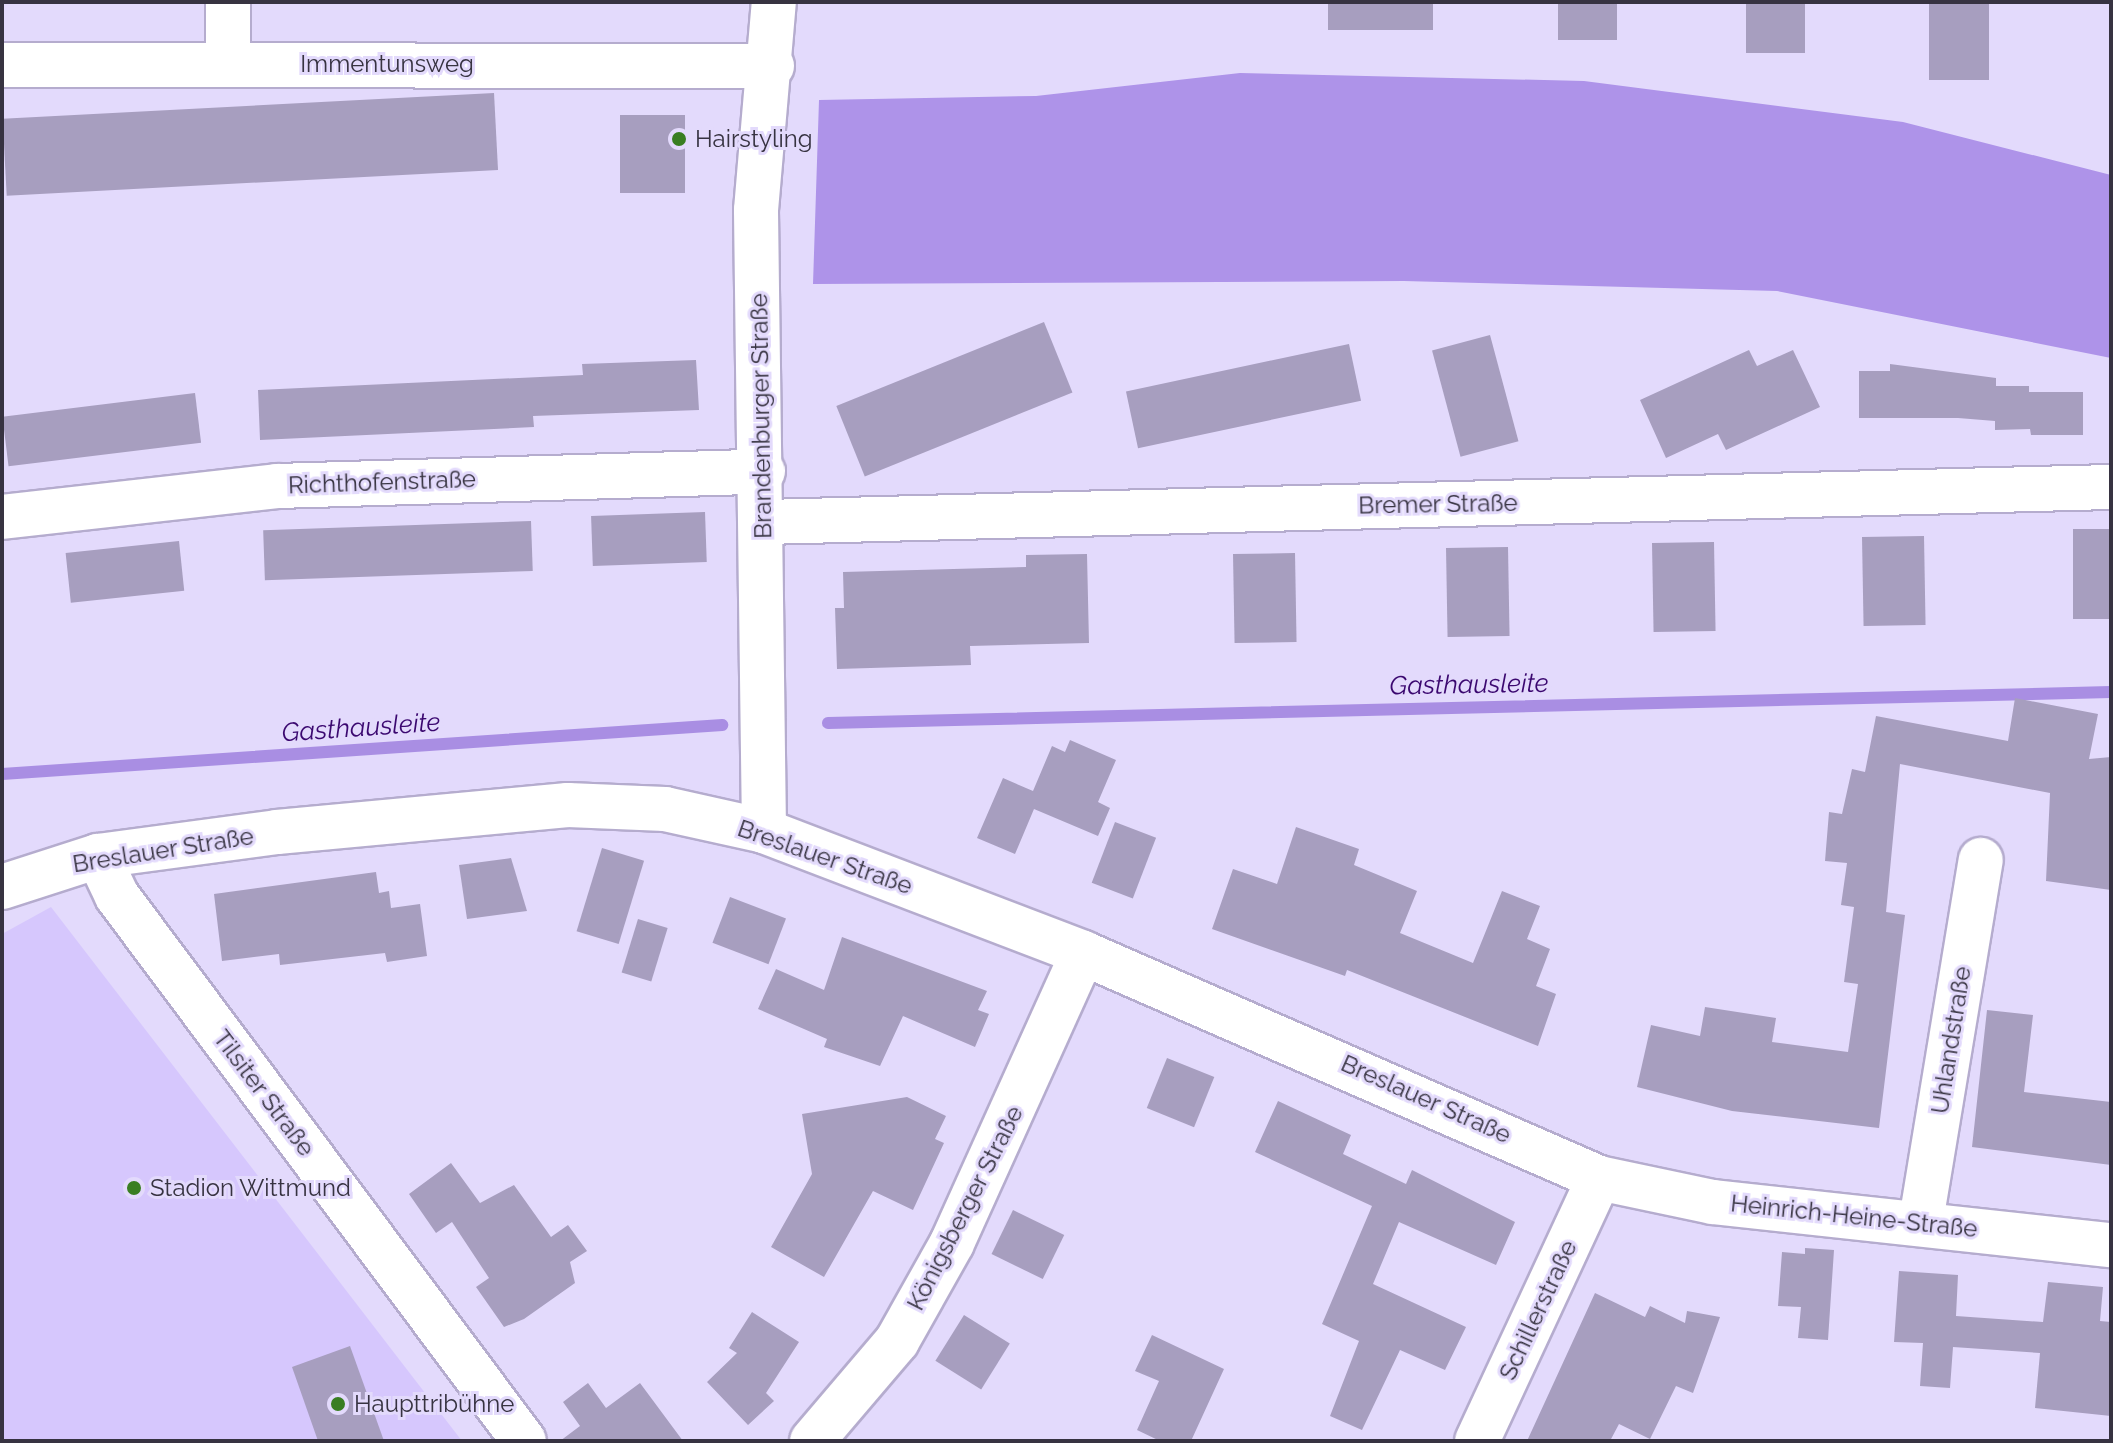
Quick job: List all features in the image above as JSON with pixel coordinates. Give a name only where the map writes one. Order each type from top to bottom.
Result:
[{"type":"street","points":[[228,2],[228,63]]},
{"type":"street","name":"Brandenburger Straße","points":[[764,831],[765,522],[756,210],[772,66],[774,2]]},
{"type":"street","name":"Immentunsweg","points":[[2,65],[772,66]]},
{"type":"street","name":"Richthofenstraße","points":[[2,517],[277,486],[763,472]]},
{"type":"street","name":"Bremer Straße","points":[[765,522],[2111,487]]},
{"type":"street","name":"Breslauer Straße","points":[[2,887],[98,856],[568,805],[665,809],[764,831],[1083,953],[1599,1178]]},
{"type":"street","name":"Tilsiter Straße","points":[[98,856],[117,896],[524,1441]]},
{"type":"street","name":"Uhlandstraße","points":[[1921,1221],[1981,860]]},
{"type":"street","name":"Königsberger Straße","points":[[812,1441],[897,1341],[952,1243],[1083,953]]},
{"type":"street","name":"Heinrich-Heine-Straße","points":[[1599,1178],[1713,1202],[1921,1221],[2111,1245]]},
{"type":"street","name":"Schillerstraße","points":[[1477,1441],[1599,1178]]},
{"type":"shaded area","points":[[1240,73],[1584,81],[1903,122],[2111,175],[2111,358],[1777,291],[1404,281],[813,284],[819,100],[1036,96]]},
{"type":"shaded area","name":"Stadion Wittmund","points":[[51,907],[462,1441],[2,1441],[2,934]]},
{"type":"building","points":[[1328,2],[1433,2],[1433,30],[1328,30]]},
{"type":"building","points":[[1558,2],[1617,2],[1617,40],[1558,40]]},
{"type":"building","points":[[1746,2],[1805,2],[1805,53],[1746,53]]},
{"type":"building","points":[[1929,2],[1989,2],[1989,80],[1929,80]]},
{"type":"building","points":[[494,93],[498,170],[7,196],[3,119]]},
{"type":"building","points":[[620,115],[685,115],[685,193],[620,193]]},
{"type":"building","points":[[1044,322],[1072,392],[865,476],[836,406]]},
{"type":"building","points":[[1490,335],[1518,441],[1461,457],[1432,351]]},
{"type":"building","points":[[1349,344],[1361,401],[1138,448],[1126,391]]},
{"type":"building","points":[[1749,350],[1757,366],[1793,350],[1820,407],[1726,450],[1718,434],[1666,458],[1640,400]]},
{"type":"building","points":[[696,360],[699,410],[533,416],[534,427],[260,440],[258,390],[583,375],[582,364]]},
{"type":"building","points":[[1890,364],[1996,378],[1996,386],[2029,386],[2029,392],[2083,392],[2083,435],[2031,435],[2030,429],[1995,430],[1995,421],[1958,418],[1859,418],[1859,371],[1890,371]]},
{"type":"building","points":[[195,393],[201,443],[9,466],[2,417]]},
{"type":"building","points":[[705,512],[707,562],[593,566],[591,516]]},
{"type":"building","points":[[531,521],[533,571],[265,580],[263,530]]},
{"type":"building","points":[[2073,529],[2111,529],[2111,619],[2073,619]]},
{"type":"building","points":[[1924,536],[1926,625],[1864,626],[1862,537]]},
{"type":"building","points":[[179,541],[184,591],[71,603],[66,553]]},
{"type":"building","points":[[1714,542],[1716,631],[1654,632],[1652,543]]},
{"type":"building","points":[[1508,547],[1510,636],[1448,637],[1446,548]]},
{"type":"building","points":[[1295,553],[1297,642],[1235,643],[1233,554]]},
{"type":"building","points":[[1087,554],[1089,643],[970,646],[971,665],[837,669],[835,608],[844,608],[843,572],[1026,567],[1026,555]]},
{"type":"building","points":[[2015,698],[2098,714],[2089,759],[2111,757],[2111,890],[2046,881],[2050,793],[1900,764],[1886,912],[1905,915],[1879,1128],[1732,1111],[1637,1087],[1651,1025],[1700,1036],[1705,1007],[1776,1018],[1772,1042],[1848,1052],[1858,984],[1844,982],[1854,907],[1841,905],[1847,863],[1825,861],[1829,812],[1842,814],[1852,769],[1865,772],[1876,716],[2008,741]]},
{"type":"building","points":[[1070,740],[1116,760],[1098,802],[1110,808],[1098,836],[1034,809],[1015,854],[977,838],[1003,778],[1033,791],[1052,746],[1065,752]]},
{"type":"building","points":[[1115,822],[1156,838],[1133,898],[1092,883]]},
{"type":"building","points":[[1296,827],[1359,849],[1354,865],[1417,891],[1400,933],[1473,963],[1502,891],[1540,906],[1527,939],[1550,949],[1536,986],[1556,994],[1538,1046],[1347,970],[1345,976],[1212,929],[1233,869],[1277,884]]},
{"type":"building","points":[[602,848],[644,861],[619,944],[577,931]]},
{"type":"building","points":[[511,858],[527,911],[467,919],[459,865]]},
{"type":"building","points":[[376,872],[379,893],[389,891],[391,908],[420,904],[427,956],[387,962],[385,953],[280,965],[279,954],[222,961],[214,894]]},
{"type":"building","points":[[730,897],[786,919],[768,964],[712,943]]},
{"type":"building","points":[[638,919],[668,928],[651,982],[622,973]]},
{"type":"building","points":[[842,937],[987,991],[978,1010],[989,1014],[975,1047],[903,1016],[880,1066],[824,1047],[827,1039],[758,1009],[776,969],[824,990]]},
{"type":"building","points":[[1987,1010],[2033,1015],[2024,1092],[2111,1102],[2111,1165],[1972,1147]]},
{"type":"building","points":[[1167,1058],[1214,1077],[1194,1127],[1147,1108]]},
{"type":"building","points":[[907,1097],[946,1116],[935,1139],[944,1143],[913,1210],[873,1191],[824,1277],[771,1247],[812,1174],[802,1114]]},
{"type":"building","points":[[1278,1101],[1351,1135],[1343,1154],[1406,1184],[1412,1170],[1515,1222],[1496,1265],[1399,1222],[1373,1284],[1466,1327],[1445,1370],[1400,1350],[1362,1430],[1330,1416],[1359,1341],[1322,1324],[1372,1206],[1255,1152]]},
{"type":"building","points":[[451,1163],[480,1203],[514,1185],[551,1237],[568,1225],[587,1251],[570,1262],[575,1283],[524,1319],[504,1327],[476,1287],[489,1278],[452,1222],[436,1233],[409,1194]]},
{"type":"building","points":[[1013,1210],[1064,1235],[1043,1279],[992,1254]]},
{"type":"building","points":[[1805,1248],[1834,1250],[1828,1340],[1798,1338],[1801,1307],[1778,1306],[1782,1252],[1805,1254]]},
{"type":"building","points":[[1899,1271],[1958,1275],[1956,1316],[2043,1322],[2048,1282],[2103,1287],[2100,1321],[2111,1322],[2111,1416],[2035,1408],[2040,1353],[1953,1347],[1950,1388],[1920,1386],[1923,1343],[1894,1342]]},
{"type":"building","points":[[1595,1293],[1645,1317],[1650,1306],[1685,1323],[1687,1311],[1720,1317],[1693,1393],[1676,1386],[1650,1439],[1619,1424],[1610,1441],[1527,1441]]},
{"type":"building","points":[[752,1312],[799,1342],[766,1393],[774,1401],[748,1425],[707,1382],[737,1353],[729,1348]]},
{"type":"building","points":[[964,1315],[1010,1344],[981,1389],[935,1361]]},
{"type":"building","points":[[1152,1335],[1224,1369],[1191,1441],[1160,1441],[1137,1430],[1159,1381],[1135,1371]]},
{"type":"building","name":"Haupttribühne","points":[[350,1346],[384,1441],[318,1441],[292,1367]]},
{"type":"building","points":[[588,1383],[606,1408],[640,1383],[683,1441],[560,1441],[580,1426],[563,1402]]},
{"type":"waterway","name":"Gasthausleite","points":[[828,723],[2111,692]]},
{"type":"waterway","name":"Gasthausleite","points":[[2,774],[722,725]]},
{"type":"place","name":"Hairstyling","points":[[679,139]]},
{"type":"place","name":"Stadion Wittmund","points":[[134,1188]]},
{"type":"place","name":"Haupttribühne","points":[[338,1404]]}]
